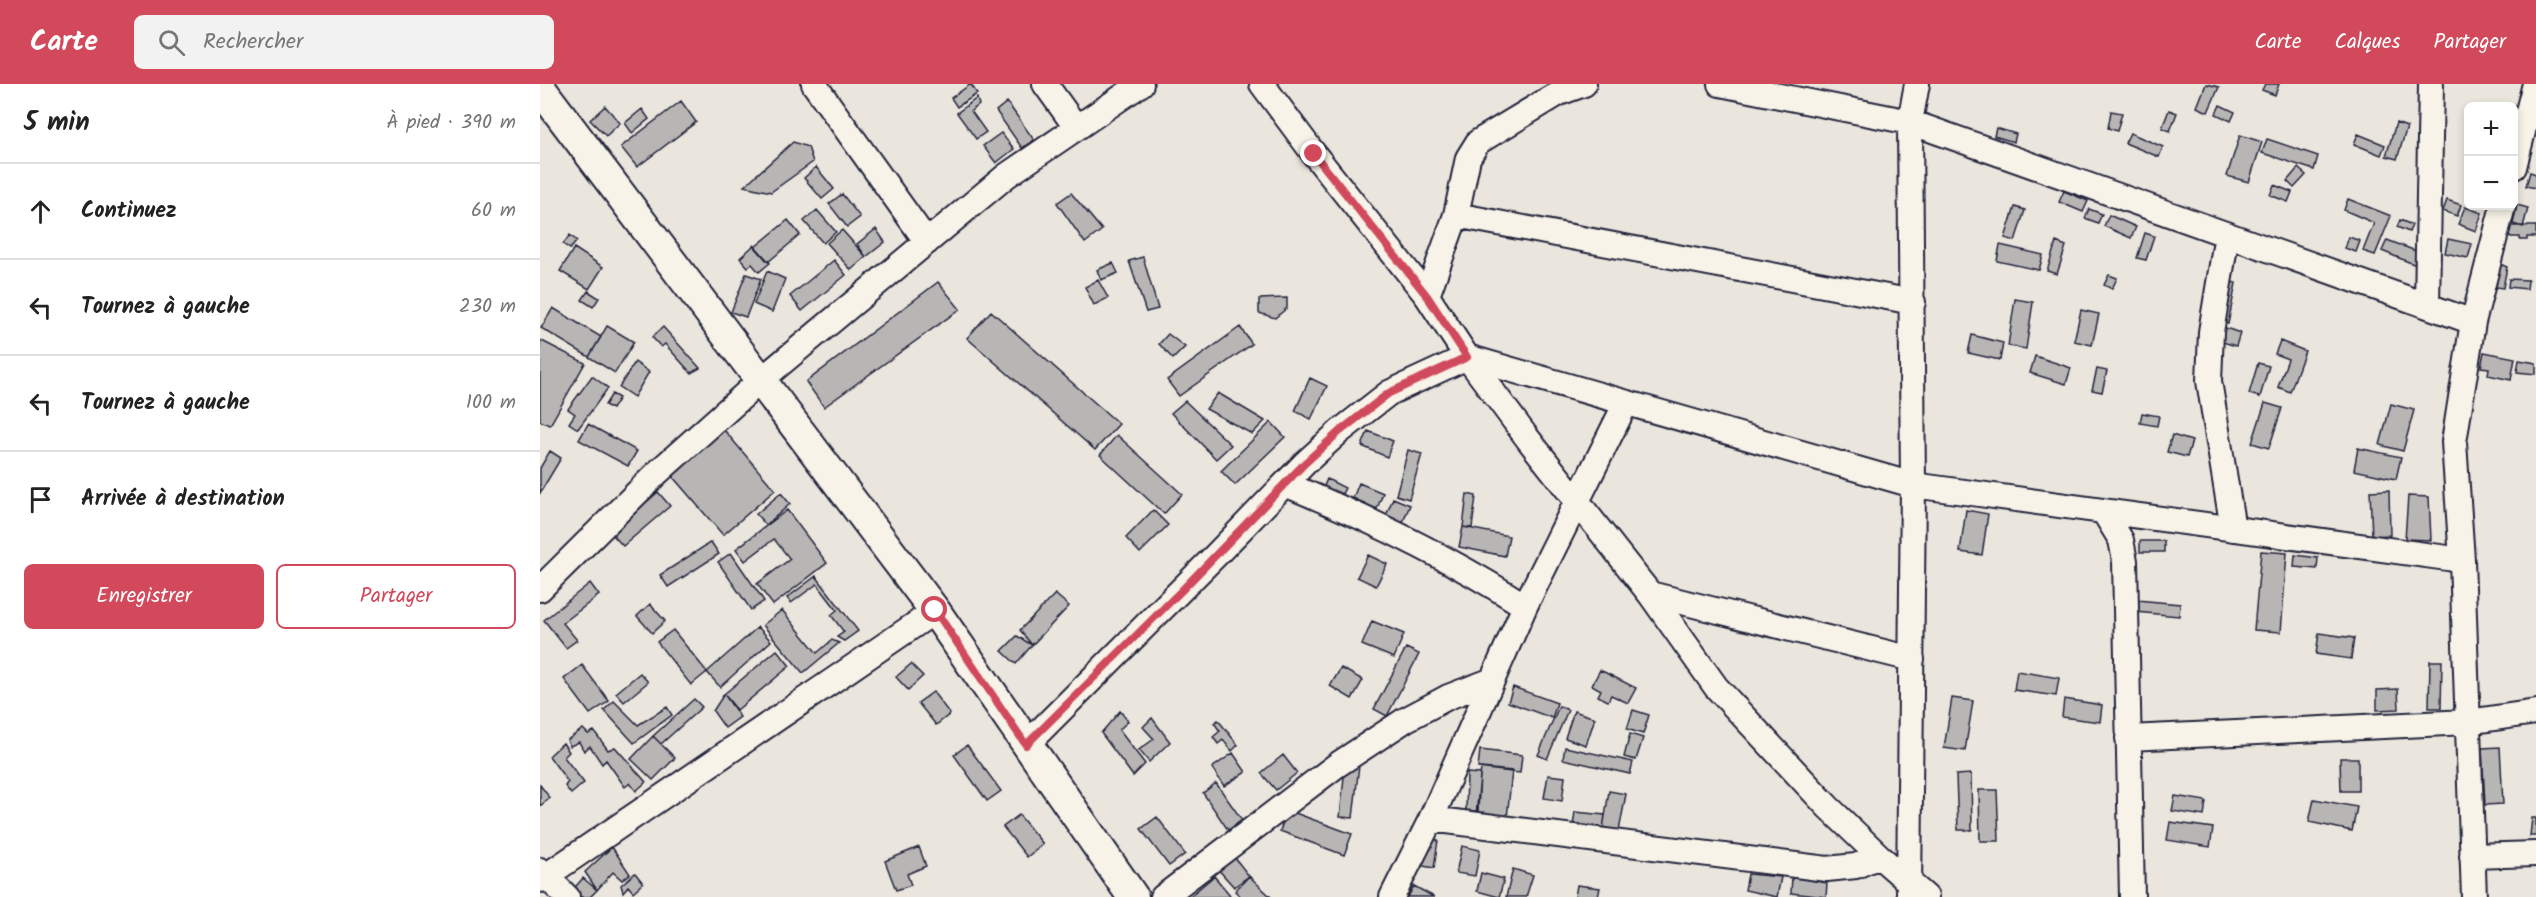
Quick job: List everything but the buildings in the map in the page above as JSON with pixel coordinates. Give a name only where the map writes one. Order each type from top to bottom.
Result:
[{"type":"main road","points":[[540,88],[935,610],[1133,897]]},
{"type":"street","points":[[814,84],[927,242]]},
{"type":"street","points":[[1045,84],[1076,127]]},
{"type":"street","points":[[540,590],[658,472],[761,380],[1006,176],[1141,84]]},
{"type":"street","points":[[1262,84],[1314,154],[1427,296],[1467,357],[1528,439],[1650,594],[1716,687],[1828,807],[1915,892]]},
{"type":"street","points":[[1427,296],[1456,214],[1468,158],[1478,142],[1559,93],[1584,84]]},
{"type":"street","points":[[1720,84],[1910,122],[2473,322]]},
{"type":"street","points":[[1915,892],[1912,659],[1913,302],[1910,122],[1917,84]]},
{"type":"street","points":[[2427,305],[2431,84]]},
{"type":"street","points":[[2517,156],[2535,84]]},
{"type":"street","points":[[2474,897],[2462,560],[2454,441],[2473,322],[2503,210]]},
{"type":"street","points":[[1456,214],[1913,302]]},
{"type":"street","points":[[2227,234],[2211,332],[2209,381],[2234,529]]},
{"type":"street","points":[[1026,745],[1339,432],[1389,393],[1467,357],[1913,486],[2462,560]]},
{"type":"street","points":[[1392,897],[1431,819],[1525,606],[1626,403]]},
{"type":"street","points":[[1285,484],[1349,512],[1480,577],[1525,606]]},
{"type":"street","points":[[2104,512],[2121,540],[2125,561],[2132,897]]},
{"type":"street","points":[[1650,594],[1912,659]]},
{"type":"street","points":[[567,897],[542,875],[935,610]]},
{"type":"street","points":[[1163,897],[1241,836],[1356,752],[1405,720],[1448,697],[1490,681]]},
{"type":"street","points":[[2128,738],[2468,722],[2536,712]]},
{"type":"street","points":[[1431,819],[1827,869],[1856,866],[1879,856]]},
{"type":"street","points":[[2472,856],[2536,854]]},
{"type":"route","points":[[935,610],[1026,745],[1182,590],[1305,463],[1339,432],[1389,393],[1467,357],[1427,296],[1314,154]]}]
